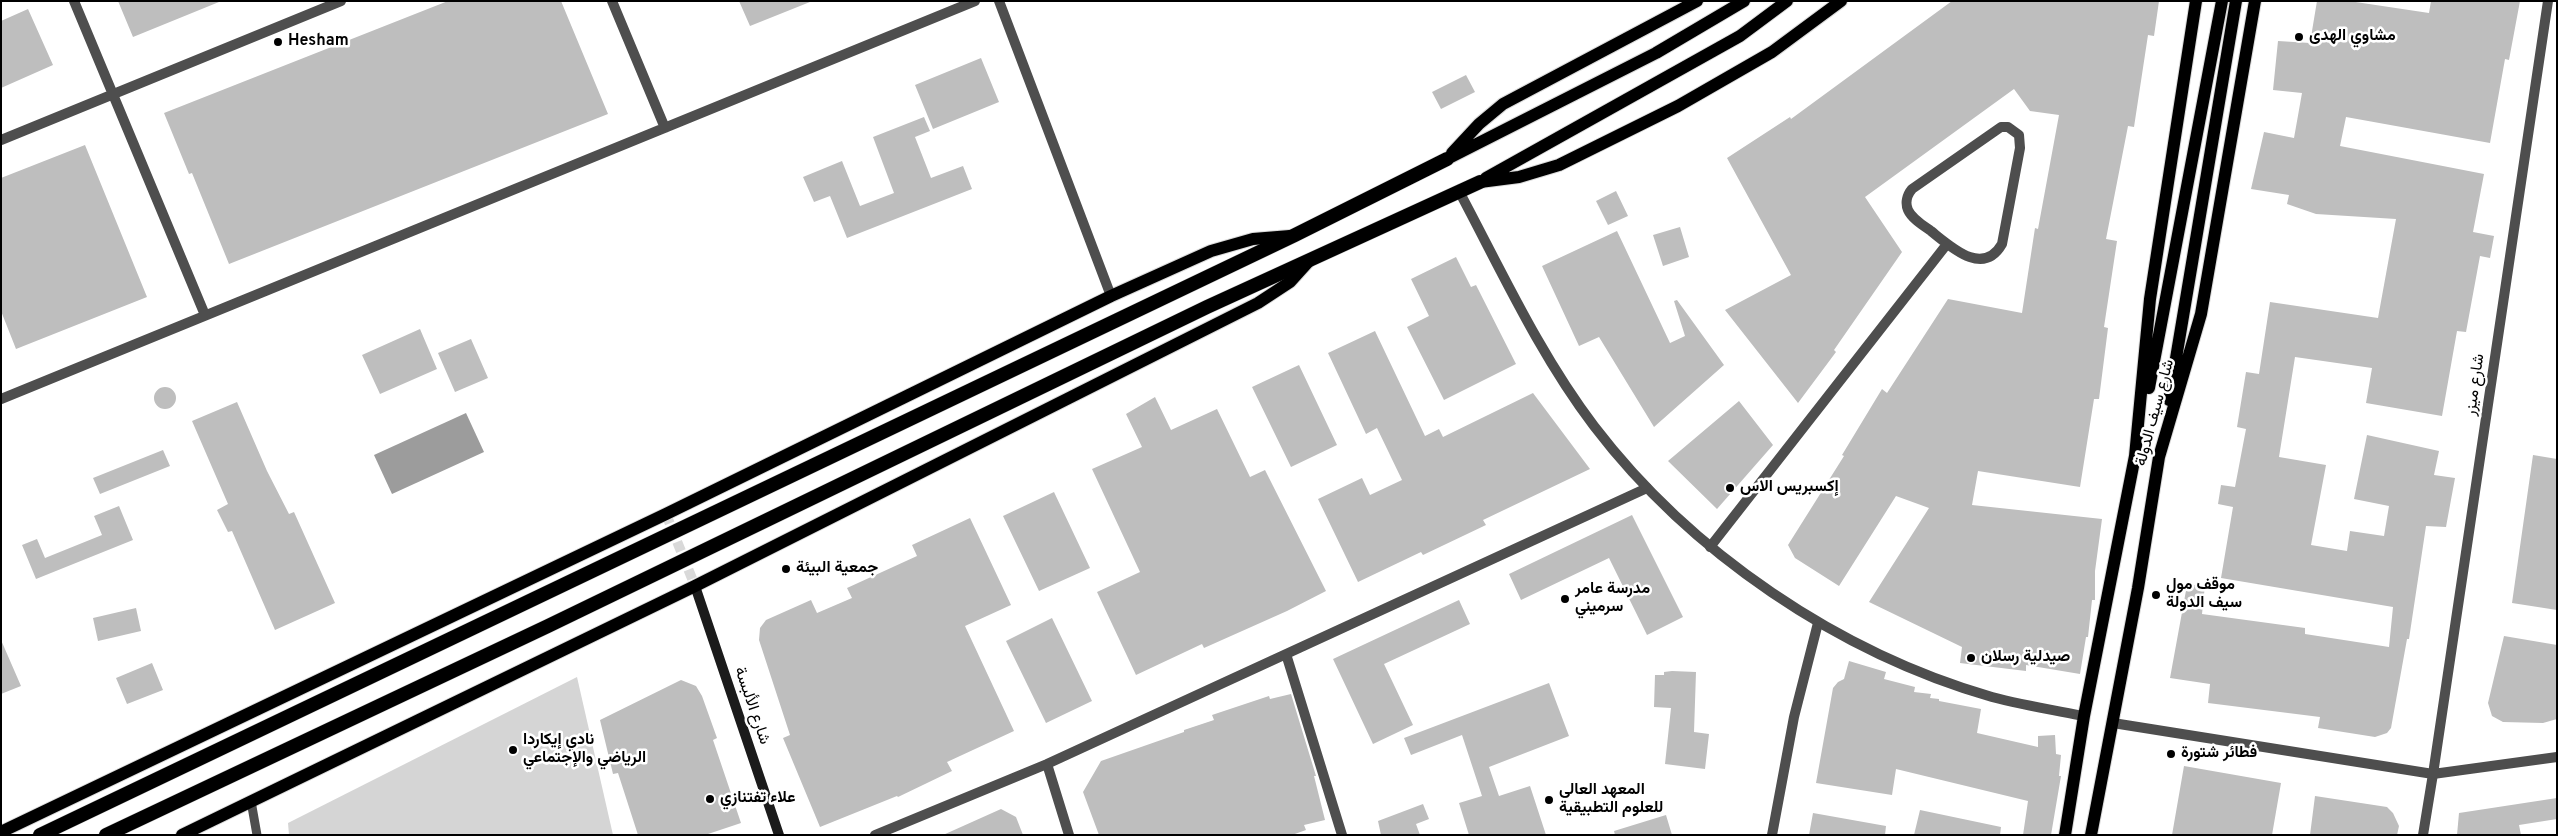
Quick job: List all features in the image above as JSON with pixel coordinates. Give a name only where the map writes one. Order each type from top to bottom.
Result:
[{"type":"highway","points":[[40,835],[1295,235],[1447,159]]},
{"type":"highway","points":[[106,835],[557,622],[1207,307],[1460,193],[1480,182]]},
{"type":"main road","points":[[1447,159],[1479,124],[1503,104],[1697,1]]},
{"type":"main road","points":[[1447,159],[1656,53],[1744,1]]},
{"type":"main road","points":[[1480,182],[1740,36],[1787,1]]},
{"type":"main road","points":[[1480,182],[1520,177],[1559,165],[1670,110],[1772,52],[1841,1]]},
{"type":"main road","name":"شارع سيف الدولة","points":[[2065,835],[2084,716],[2135,456],[2150,299],[2196,1]]},
{"type":"main road","points":[[2135,456],[2222,1]]},
{"type":"main road","points":[[2159,457],[2236,1]]},
{"type":"main road","name":"شارع سيف الدولة","points":[[2091,835],[2113,723],[2159,457],[2201,314],[2255,1]]},
{"type":"main road","points":[[1,832],[666,514],[1111,296],[1211,251],[1253,239],[1295,235]]},
{"type":"main road","points":[[182,835],[695,586],[1258,303],[1290,282],[1309,261]]},
{"type":"main road","name":"شارع الألبسة","points":[[695,586],[779,835]]},
{"type":"street","points":[[74,1],[206,316]]},
{"type":"street","points":[[1,140],[341,1]]},
{"type":"street","points":[[612,1],[665,128]]},
{"type":"street","points":[[1,399],[975,1]]},
{"type":"street","points":[[998,1],[1111,296]]},
{"type":"street","name":"شارع ميزر","points":[[2424,835],[2548,1]]},
{"type":"street","points":[[2008,127],[2014,130],[2020,136],[2020,148],[2002,244],[1998,251],[1984,259],[1976,260],[1968,258],[1946,244],[1908,211],[1909,193],[1995,130],[2008,127]]},
{"type":"street","points":[[1460,193],[1549,359],[1594,426],[1647,488],[1710,547],[1818,623],[1903,665],[1992,697],[2084,716]]},
{"type":"street","points":[[1710,547],[1946,244]]},
{"type":"street","points":[[875,835],[1047,764],[1647,488]]},
{"type":"street","points":[[1772,835],[1794,717],[1818,623]]},
{"type":"street","points":[[1286,654],[1342,835]]},
{"type":"street","points":[[2113,723],[2433,774],[2557,757]]},
{"type":"street","points":[[1047,764],[1069,835]]},
{"type":"lane","points":[[252,801],[257,835]]},
{"type":"shaded area","points":[[466,413],[484,452],[392,494],[374,455]]},
{"type":"shaded area","name":"نادي إيكاردا الرياضي والإجتماعي","points":[[577,677],[613,835],[289,835],[288,823]]},
{"type":"building","points":[[118,1],[219,1],[219,2],[133,37]]},
{"type":"building","points":[[448,1],[561,1],[608,114],[229,264],[192,173],[189,174],[164,113]]},
{"type":"building","points":[[739,1],[810,1],[810,2],[750,26]]},
{"type":"building","points":[[1952,1],[2159,1],[2154,36],[2148,35],[2134,127],[2128,126],[2106,239],[2117,241],[2104,327],[2108,328],[2099,399],[2094,399],[2080,487],[1978,471],[1972,505],[2102,519],[2095,571],[2095,600],[2092,600],[2088,637],[2086,637],[2080,674],[2026,665],[2026,671],[1960,663],[1962,647],[1869,602],[1929,508],[1896,496],[1839,586],[1795,558],[1788,545],[1844,456],[1842,455],[1882,389],[1887,393],[1948,299],[2022,313],[2035,228],[2038,229],[2059,115],[2030,111],[2014,89],[1865,197],[1902,252],[1834,350],[1836,352],[1798,403],[1725,310],[1791,275],[1727,158],[1790,117],[1791,119]]},
{"type":"building","points":[[2317,1],[2349,1],[2429,13],[2431,1],[2520,1],[2509,60],[2505,59],[2490,143],[2346,117],[2340,146],[2484,174],[2473,232],[2494,236],[2490,258],[2480,256],[2466,332],[2457,331],[2442,416],[2366,403],[2372,368],[2295,357],[2279,457],[2326,465],[2311,545],[2347,551],[2350,531],[2384,536],[2389,506],[2354,499],[2367,435],[2439,451],[2434,475],[2455,478],[2446,527],[2426,526],[2409,639],[2407,639],[2391,728],[2387,733],[2375,737],[2318,728],[2320,717],[2208,703],[2210,684],[2170,678],[2187,585],[2205,585],[2202,614],[2305,628],[2305,634],[2389,647],[2393,607],[2221,578],[2233,507],[2218,504],[2221,485],[2235,487],[2246,429],[2237,427],[2246,372],[2259,374],[2270,302],[2378,318],[2396,219],[2316,214],[2287,204],[2289,195],[2251,189],[2264,132],[2294,138],[2302,93],[2273,90],[2278,41],[2310,43]]},
{"type":"building","points":[[28,9],[53,65],[1,88],[1,21]]},
{"type":"building","points":[[981,58],[999,102],[933,129],[915,85]]},
{"type":"building","points":[[1466,75],[1475,92],[1441,109],[1432,92]]},
{"type":"building","points":[[924,117],[930,131],[915,137],[931,178],[963,166],[972,189],[847,238],[830,196],[814,202],[803,177],[842,161],[860,206],[894,193],[873,137]]},
{"type":"building","points":[[85,145],[147,297],[16,349],[1,311],[1,178]]},
{"type":"building","points":[[1616,191],[1628,216],[1608,225],[1596,201]]},
{"type":"building","points":[[1680,227],[1689,257],[1663,266],[1653,235]]},
{"type":"building","points":[[1617,231],[1670,343],[1685,336],[1674,301],[1677,300],[1724,365],[1654,427],[1599,337],[1579,346],[1542,266]]},
{"type":"building","points":[[1456,257],[1471,287],[1476,285],[1516,364],[1444,400],[1407,327],[1429,316],[1411,279]]},
{"type":"building","points":[[420,329],[437,369],[380,394],[362,355]]},
{"type":"building","points":[[1375,331],[1425,436],[1439,429],[1443,437],[1533,393],[1590,469],[1483,520],[1486,525],[1423,555],[1421,552],[1358,582],[1318,499],[1362,478],[1370,495],[1402,480],[1377,428],[1366,434],[1328,353]]},
{"type":"building","points":[[471,339],[488,378],[455,392],[438,353]]},
{"type":"building","points":[[1299,365],[1337,445],[1291,467],[1252,387]]},
{"type":"building","points":[[165,387],[173,390],[176,398],[173,406],[165,409],[157,406],[154,398],[157,390]]},
{"type":"building","points":[[1155,397],[1171,430],[1217,409],[1250,477],[1265,470],[1326,591],[1287,611],[1204,648],[1202,644],[1136,675],[1097,592],[1140,572],[1092,469],[1142,447],[1126,414]]},
{"type":"building","points":[[1739,401],[1773,445],[1717,509],[1668,461]]},
{"type":"building","points":[[237,402],[267,471],[289,514],[294,512],[335,603],[275,630],[232,531],[228,532],[217,510],[228,504],[192,421]]},
{"type":"building","points":[[163,450],[170,466],[100,494],[93,478]]},
{"type":"building","points":[[2533,455],[2557,459],[2557,610],[2512,603]]},
{"type":"building","points":[[1054,492],[1090,568],[1039,591],[1003,516]]},
{"type":"building","points":[[119,506],[133,540],[36,579],[22,545],[37,539],[45,558],[102,535],[94,516]]},
{"type":"building","points":[[1632,515],[1683,617],[1647,635],[1609,558],[1521,600],[1509,574]]},
{"type":"building","points":[[970,518],[1011,605],[965,626],[1014,731],[947,762],[952,771],[898,797],[820,827],[783,738],[790,735],[759,640],[760,628],[766,620],[811,600],[817,613],[852,598],[847,588],[917,556],[912,545]]},
{"type":"building","points":[[1459,600],[1470,624],[1384,664],[1413,725],[1373,744],[1333,659]]},
{"type":"building","points":[[136,608],[141,631],[98,641],[93,618]]},
{"type":"building","points":[[1052,618],[1092,701],[1046,723],[1006,641]]},
{"type":"building","points":[[2504,636],[2557,645],[2557,719],[2543,723],[2503,722],[2492,716],[2488,703]]},
{"type":"building","points":[[1,640],[21,686],[1,694]]},
{"type":"building","points":[[1849,661],[1886,672],[1884,679],[1915,687],[1914,692],[1931,694],[1930,698],[1981,709],[1977,733],[2038,747],[2038,736],[2055,735],[2056,754],[2061,755],[2059,776],[2061,776],[2051,835],[2023,835],[2028,801],[1896,769],[1892,795],[1816,783],[1833,688],[1844,679]]},
{"type":"building","points":[[152,663],[163,690],[127,704],[116,678]]},
{"type":"building","points":[[1664,672],[1696,672],[1694,732],[1709,734],[1705,769],[1665,764],[1671,708],[1654,707],[1655,675],[1664,675]]},
{"type":"building","points":[[681,680],[696,686],[702,696],[717,738],[713,740],[741,823],[705,835],[638,835],[618,773],[613,774],[600,720]]},
{"type":"building","points":[[1549,683],[1569,736],[1489,767],[1499,796],[1530,786],[1546,835],[1469,835],[1459,803],[1482,796],[1462,735],[1411,755],[1404,738]]},
{"type":"building","points":[[1291,694],[1316,776],[1314,776],[1325,820],[1304,825],[1306,830],[1292,835],[1099,835],[1083,792],[1101,761],[1214,720],[1212,715],[1269,696],[1270,699]]},
{"type":"building","points":[[2184,766],[2281,783],[2272,835],[2172,835]]},
{"type":"building","points":[[2315,796],[2387,807],[2393,813],[2399,826],[2397,835],[2310,835]]},
{"type":"building","points":[[2557,798],[2557,819],[2519,825],[2521,835],[2457,835],[2459,813]]},
{"type":"building","points":[[1423,804],[1429,819],[1416,824],[1420,835],[1381,835],[1378,821]]},
{"type":"building","points":[[1001,809],[1016,817],[1023,835],[943,835]]},
{"type":"building","points":[[1920,810],[2001,827],[2000,835],[1914,835]]},
{"type":"building","points":[[1813,813],[1886,826],[1885,835],[1809,835]]},
{"type":"building","points":[[1666,815],[1672,835],[1615,835],[1614,831]]},
{"type":"tunnel","points":[[666,514],[695,586]]},
{"type":"place","name":"مشاوي الهدى","points":[[2299,37]]},
{"type":"place","name":"Hesham","points":[[278,42]]},
{"type":"place","name":"إكسبريس الاس","points":[[1730,488]]},
{"type":"place","name":"جمعية البيئة","points":[[786,569]]},
{"type":"place","name":"موقف مول سيف الدولة","points":[[2156,595]]},
{"type":"place","name":"مدرسة عامر سرميني","points":[[1565,599]]},
{"type":"place","name":"صيدلية رسلان","points":[[1971,658]]},
{"type":"place","name":"نادي إيكاردا الرياضي والإجتماعي","points":[[513,750]]},
{"type":"place","name":"فطائر شتورة","points":[[2171,754]]},
{"type":"place","name":"علاء تفتنازي","points":[[710,799]]},
{"type":"place","name":"المعهد العالي للعلوم التطبيقية","points":[[1549,800]]}]
